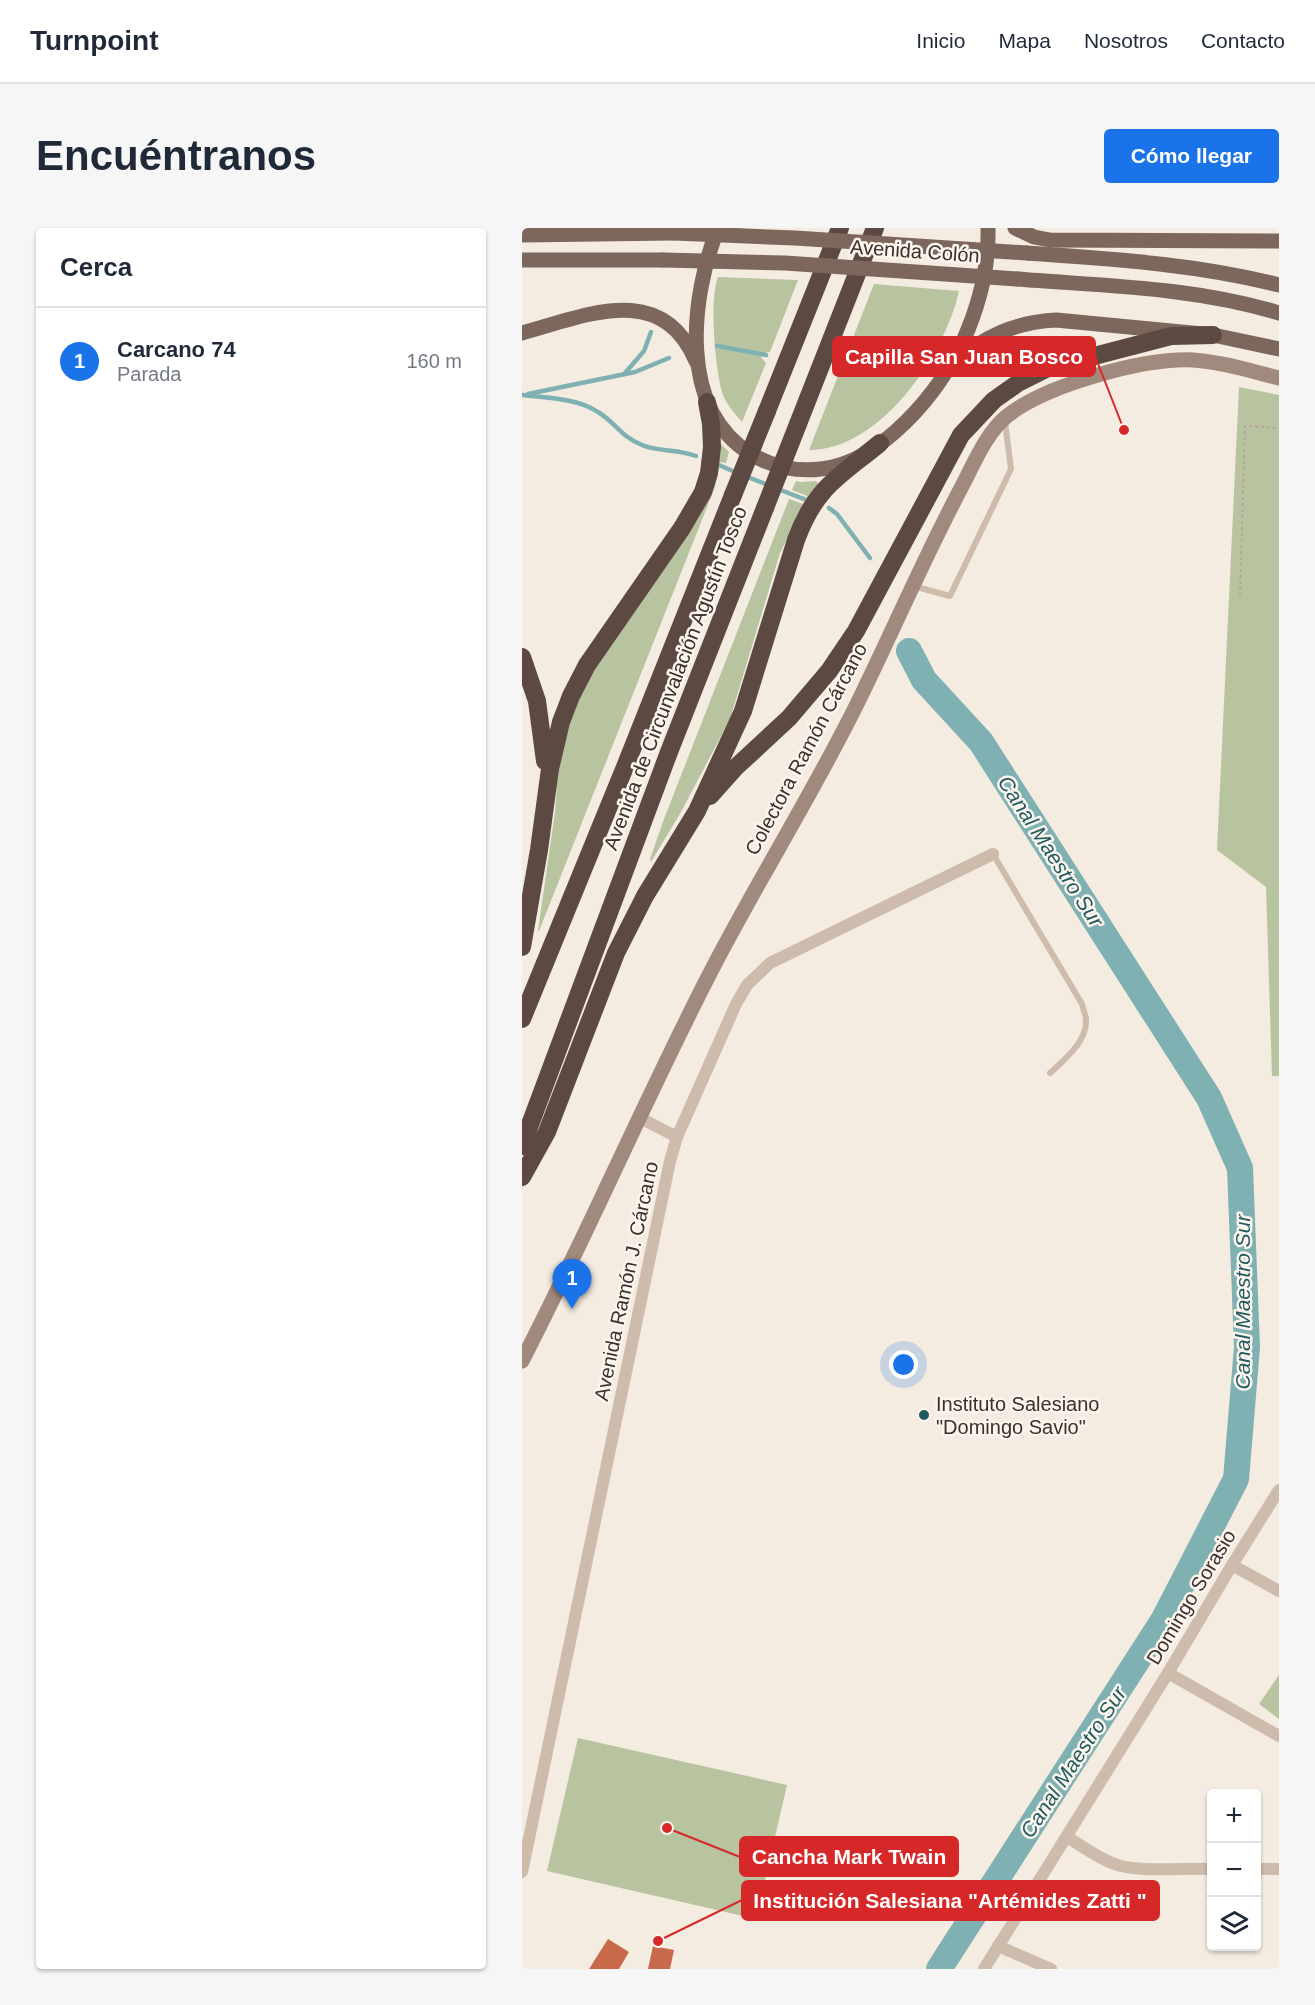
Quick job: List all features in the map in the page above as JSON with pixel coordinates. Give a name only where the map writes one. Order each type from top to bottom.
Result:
[{"type":"highway","name":"Avenida de Circunvalación Agustín Tosco","points":[[522,1019],[840,228]]},
{"type":"highway","name":"Avenida de Circunvalación Agustín Tosco","points":[[522,1146],[688,701],[875,228]]},
{"type":"highway","points":[[697,811],[735,768],[789,718],[829,671],[856,631],[955,445],[970,423],[994,400],[1018,383],[1048,368],[1171,336],[1213,335]]},
{"type":"highway","points":[[522,947],[539,850],[546,790],[561,722],[581,676],[682,528],[703,492],[709,473],[712,447],[707,402]]},
{"type":"highway","points":[[522,1177],[547,1132],[616,952],[629,925],[697,811],[743,711],[796,540],[806,517],[819,495],[838,476],[880,443]]},
{"type":"highway","points":[[522,657],[532,684],[540,718],[545,755],[546,790]]},
{"type":"main road","points":[[718,228],[708,258],[697,319],[699,369],[707,402],[723,428],[744,450],[771,464],[806,470],[835,466],[863,455],[909,418],[933,388],[956,355],[971,322],[984,270],[988,228]]},
{"type":"main road","points":[[1015,228],[1034,237],[1050,240],[1279,241]]},
{"type":"main road","name":"Avenida Colón","points":[[522,235],[674,233],[806,238],[1027,253],[1197,268],[1246,276],[1279,285]]},
{"type":"main road","name":"Avenida Colón","points":[[522,260],[785,263],[1017,279],[1183,292],[1239,302],[1279,313]]},
{"type":"main road","points":[[522,333],[607,311],[624,308],[639,310],[654,315],[674,329],[689,348],[699,369]]},
{"type":"main road","points":[[933,388],[962,357],[976,346],[1005,330],[1040,321],[1080,322],[1213,335],[1279,349]]},
{"type":"main road","name":"Colectora Ramón Cárcano","points":[[522,1362],[680,1032],[742,911],[826,765],[940,527],[974,463],[1004,418],[1048,392],[1140,366],[1170,361],[1193,360],[1216,363],[1279,378]]},
{"type":"street","name":"Avenida Ramón J. Cárcano","points":[[522,1872],[669,1161],[677,1137],[736,1004],[747,985],[770,963],[993,854]]},
{"type":"street","points":[[640,1118],[677,1137]]},
{"type":"street","name":"Domingo Sorasio","points":[[984,1969],[1279,1490]]},
{"type":"street","points":[[1232,1565],[1279,1591]]},
{"type":"street","points":[[1168,1673],[1279,1736]]},
{"type":"street","points":[[1067,1836],[1120,1866],[1207,1869]]},
{"type":"street","points":[[1261,1869],[1279,1869]]},
{"type":"street","points":[[998,1946],[1051,1969]]},
{"type":"lane","points":[[913,586],[950,596],[1011,469],[1004,418]]},
{"type":"lane","points":[[993,854],[1082,1004],[1086,1019],[1084,1034],[1071,1054],[1050,1073]]},
{"type":"path","points":[[1240,596],[1245,426],[1279,428]]},
{"type":"green space","points":[[718,277],[798,280],[770,352],[716,345],[716,348],[760,356],[766,363],[742,422],[725,399],[720,384],[714,336],[714,301]]},
{"type":"green space","points":[[874,284],[959,291],[940,342],[906,394],[884,416],[861,434],[836,446],[809,450]]},
{"type":"green space","points":[[1239,387],[1279,395],[1279,1076],[1272,1076],[1266,887],[1217,850]]},
{"type":"green space","points":[[721,444],[729,452],[726,463],[720,462],[715,487],[538,931],[555,812],[559,756],[578,696]]},
{"type":"green space","points":[[796,481],[816,481],[818,484],[809,495],[780,553],[730,719],[681,812],[651,862],[650,859],[664,819],[789,499],[803,504],[807,496],[792,490]]},
{"type":"green space","points":[[1279,1675],[1279,1719],[1259,1704]]},
{"type":"green space","points":[[578,1738],[787,1785],[756,1919],[547,1871]]},
{"type":"building","points":[[608,1939],[629,1952],[619,1969],[589,1969]]},
{"type":"building","points":[[653,1946],[674,1950],[670,1969],[648,1969]]},
{"type":"waterway","points":[[625,373],[644,351],[651,332]]},
{"type":"waterway","points":[[717,346],[766,355]]},
{"type":"waterway","points":[[528,394],[635,372],[669,358]]},
{"type":"waterway","name":"Canal Maestro Sur","points":[[522,395],[562,399],[590,407],[635,442],[655,449],[696,456]]},
{"type":"waterway","name":"Canal Maestro Sur","points":[[719,465],[737,473]]},
{"type":"waterway","name":"Canal Maestro Sur","points":[[745,476],[771,486]]},
{"type":"waterway","name":"Canal Maestro Sur","points":[[778,489],[804,499]]},
{"type":"waterway","name":"Canal Maestro Sur","points":[[829,508],[837,514],[870,558]]},
{"type":"waterway","name":"Canal Maestro Sur","points":[[909,651],[924,680],[981,742],[1209,1098],[1240,1168],[1247,1347],[1236,1479],[1164,1619],[939,1969]]},
{"type":"place","name":"Capilla San Juan Bosco","points":[[1124,430]]},
{"type":"place","name":"Carcano 74","points":[[572,1309]]},
{"type":"place","name":"Instituto Salesiano \"Domingo Savio\"","points":[[924,1415]]},
{"type":"place","name":"Cancha Mark Twain","points":[[667,1828]]},
{"type":"place","name":"Institución Salesiana \"Artémides Zatti \"","points":[[658,1941]]}]
